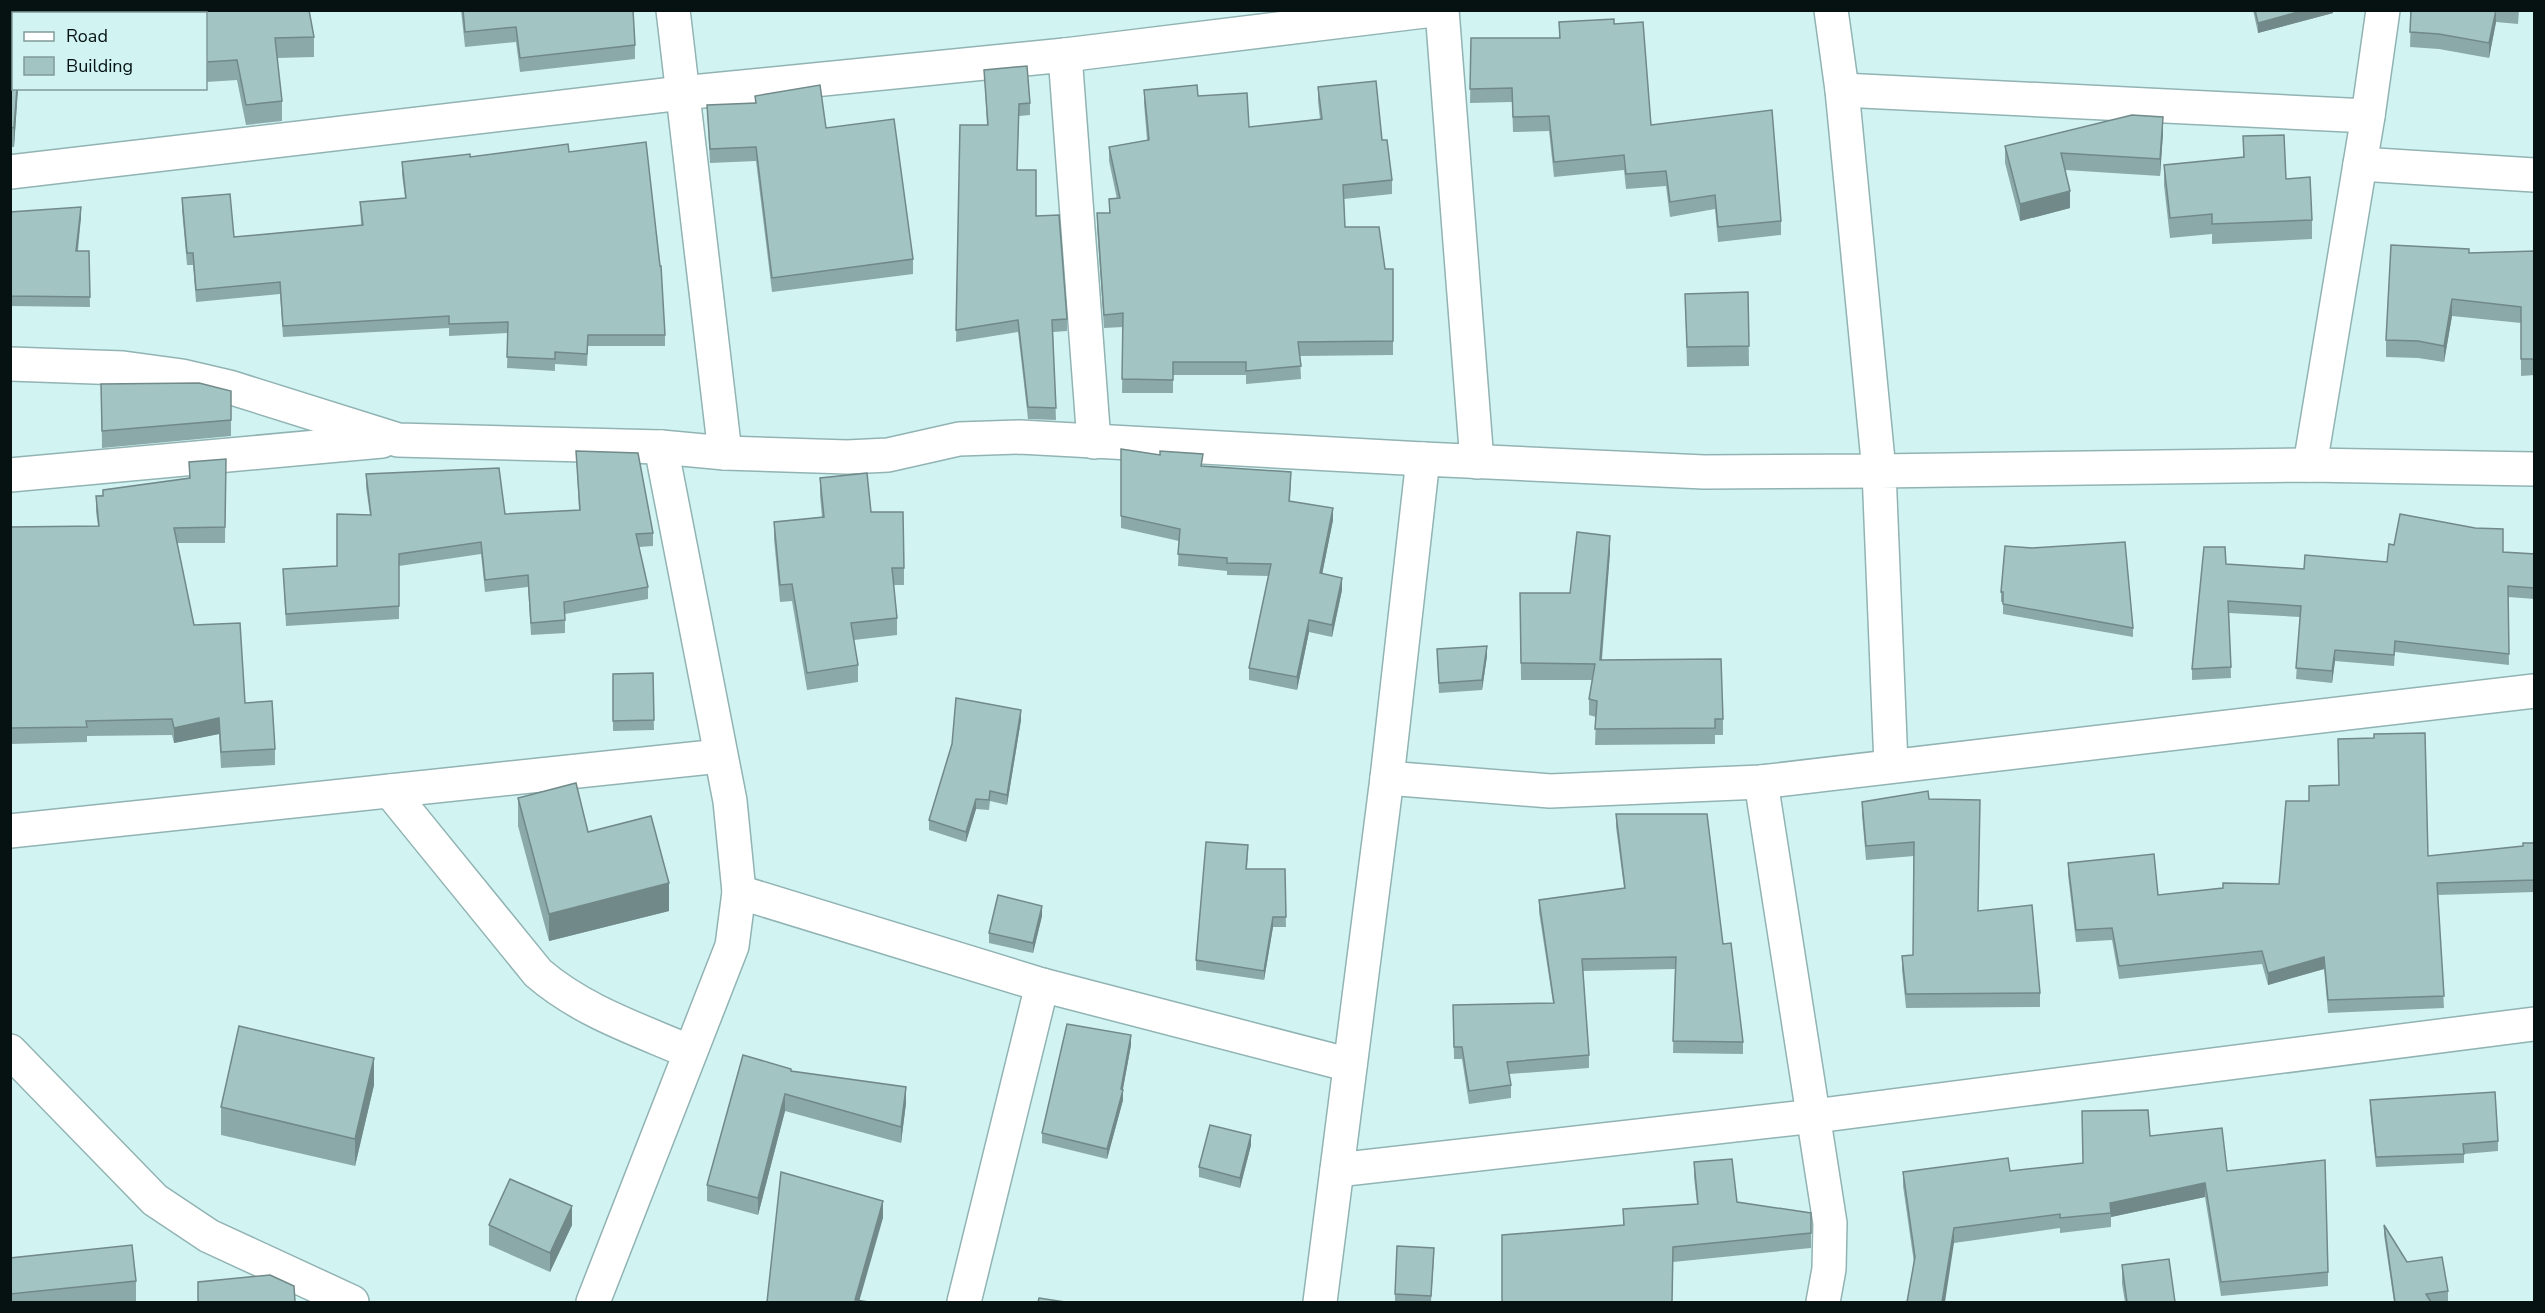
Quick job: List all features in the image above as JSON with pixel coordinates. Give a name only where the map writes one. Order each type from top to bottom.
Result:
[{"type":"street","points":[[673,10],[725,453]]},
{"type":"street","points":[[10,172],[682,93],[1065,55],[1433,10]]},
{"type":"street","points":[[1442,10],[1477,462]]},
{"type":"street","points":[[1831,10],[1842,90],[1879,471],[1891,765]]},
{"type":"street","points":[[2310,465],[2368,116],[2383,10]]},
{"type":"street","points":[[1065,55],[1094,442]]},
{"type":"street","points":[[1842,90],[2368,116]]},
{"type":"street","points":[[2360,164],[2535,174]]},
{"type":"street","points":[[10,364],[123,368],[182,376],[229,387],[398,440]]},
{"type":"street","points":[[10,475],[398,440],[661,447],[725,453],[847,457],[888,454],[959,439],[989,436],[1704,472],[2310,465],[2535,469]]},
{"type":"street","points":[[592,1302],[732,946],[739,891],[730,801],[661,447]]},
{"type":"street","points":[[1320,1302],[1387,778],[1423,459]]},
{"type":"street","points":[[1387,778],[1550,791],[1761,782],[2535,691]]},
{"type":"street","points":[[10,831],[720,756]]},
{"type":"street","points":[[1761,782],[1830,1223],[1829,1269],[1823,1302]]},
{"type":"street","points":[[390,791],[538,973],[583,1006],[690,1052]]},
{"type":"street","points":[[739,891],[1042,985],[1350,1065]]},
{"type":"street","points":[[964,1302],[1042,985]]},
{"type":"street","points":[[1337,1170],[1815,1116],[2535,1024]]},
{"type":"street","points":[[10,1051],[155,1200],[209,1236],[321,1296],[352,1302]]},
{"type":"building","points":[[10,10],[309,10],[314,37],[275,38],[282,101],[246,105],[237,60],[207,62],[207,12],[12,12],[12,61]]},
{"type":"building","points":[[463,10],[633,10],[635,45],[520,58],[516,27],[465,32]]},
{"type":"building","points":[[2255,10],[2305,10],[2258,23]]},
{"type":"building","points":[[2411,10],[2496,10],[2489,43],[2439,34],[2410,32]]},
{"type":"building","points":[[1614,19],[1614,24],[1643,22],[1651,125],[1772,110],[1781,221],[1718,227],[1715,195],[1670,202],[1666,171],[1626,174],[1624,155],[1554,162],[1549,116],[1513,117],[1512,88],[1470,89],[1471,38],[1560,38],[1559,22]]},
{"type":"building","points":[[1027,66],[1030,103],[1019,104],[1017,170],[1036,170],[1036,216],[1059,215],[1067,319],[1052,320],[1056,408],[1028,407],[1018,320],[956,330],[960,125],[988,125],[984,70]]},
{"type":"building","points":[[10,68],[12,68],[12,90],[17,90],[14,128],[10,127]]},
{"type":"building","points":[[1376,81],[1382,140],[1387,140],[1392,180],[1343,185],[1345,227],[1379,227],[1385,269],[1393,269],[1393,341],[1298,342],[1301,366],[1246,371],[1246,362],[1173,362],[1173,380],[1122,379],[1123,313],[1104,315],[1097,213],[1110,213],[1109,199],[1120,198],[1109,147],[1149,140],[1144,90],[1197,85],[1198,96],[1247,93],[1249,127],[1322,119],[1318,87]]},
{"type":"building","points":[[820,85],[826,128],[894,119],[913,259],[772,278],[756,147],[710,149],[707,105],[756,103],[755,96]]},
{"type":"building","points":[[2132,115],[2163,117],[2160,159],[2061,153],[2070,191],[2020,204],[2005,146]]},
{"type":"building","points":[[2284,135],[2286,179],[2310,177],[2312,220],[2212,224],[2212,214],[2170,218],[2164,165],[2244,157],[2243,136]]},
{"type":"building","points":[[646,142],[661,266],[665,335],[588,335],[587,354],[555,352],[555,359],[507,357],[508,322],[449,324],[449,316],[283,326],[280,282],[196,290],[193,253],[187,253],[182,198],[230,194],[234,237],[363,225],[360,202],[406,198],[402,162],[470,154],[470,157],[568,144],[569,152]]},
{"type":"building","points":[[81,207],[76,251],[89,251],[90,297],[10,296],[10,212]]},
{"type":"building","points":[[2391,245],[2469,249],[2469,253],[2535,251],[2535,359],[2521,359],[2521,307],[2452,299],[2444,346],[2418,341],[2386,340]]},
{"type":"building","points":[[1748,292],[1749,346],[1687,347],[1685,294]]},
{"type":"building","points":[[199,383],[231,391],[231,420],[102,431],[101,384]]},
{"type":"building","points":[[1121,449],[1160,455],[1160,451],[1203,454],[1201,466],[1291,472],[1289,501],[1333,508],[1320,573],[1342,578],[1332,625],[1309,620],[1297,677],[1249,668],[1271,564],[1227,563],[1227,558],[1178,554],[1180,529],[1121,516]]},
{"type":"building","points":[[576,451],[638,453],[653,533],[636,534],[648,587],[564,602],[565,620],[531,623],[528,575],[485,580],[481,542],[399,554],[399,606],[286,614],[283,569],[337,566],[337,514],[371,515],[366,474],[499,468],[505,514],[580,510]]},
{"type":"building","points":[[226,459],[225,527],[174,528],[194,625],[240,623],[245,703],[272,701],[275,749],[221,752],[219,718],[174,728],[172,719],[86,721],[87,727],[10,728],[10,527],[99,526],[96,496],[103,496],[103,490],[190,478],[189,462]]},
{"type":"building","points":[[867,473],[871,512],[903,512],[904,568],[892,568],[897,618],[851,623],[858,665],[807,673],[792,584],[780,585],[774,522],[824,517],[820,478]]},
{"type":"building","points":[[2400,514],[2475,528],[2503,529],[2503,552],[2535,554],[2535,588],[2508,586],[2509,654],[2395,641],[2394,655],[2335,650],[2332,671],[2296,668],[2301,606],[2228,601],[2231,667],[2192,669],[2204,547],[2225,547],[2226,564],[2304,569],[2305,555],[2387,562],[2389,544],[2394,545]]},
{"type":"building","points":[[1577,532],[1610,536],[1600,660],[1721,659],[1723,719],[1715,719],[1715,728],[1595,729],[1597,701],[1589,699],[1595,664],[1521,663],[1520,593],[1570,593]]},
{"type":"building","points":[[2125,542],[2133,628],[2003,604],[2003,592],[2001,592],[2005,546],[2032,548]]},
{"type":"building","points":[[1487,646],[1482,680],[1439,683],[1437,649]]},
{"type":"building","points":[[653,673],[654,720],[613,721],[613,674]]},
{"type":"building","points":[[956,698],[1021,710],[1007,795],[990,791],[989,800],[976,799],[966,832],[929,820],[952,744]]},
{"type":"building","points":[[2425,733],[2428,856],[2535,843],[2535,880],[2437,883],[2444,996],[2328,1000],[2324,957],[2268,973],[2262,951],[2119,966],[2112,928],[2076,930],[2068,863],[2154,854],[2158,895],[2223,888],[2223,883],[2279,884],[2286,801],[2309,801],[2309,786],[2339,785],[2338,739],[2374,738],[2374,734]]},
{"type":"building","points":[[576,783],[588,832],[651,816],[669,883],[549,914],[518,798]]},
{"type":"building","points":[[1928,791],[1929,799],[1980,800],[1978,911],[2032,905],[2040,993],[1906,994],[1902,956],[1913,955],[1914,842],[1866,846],[1862,802]]},
{"type":"building","points":[[1616,814],[1707,814],[1723,944],[1731,943],[1743,1042],[1673,1041],[1676,957],[1582,959],[1589,1055],[1507,1062],[1511,1085],[1469,1091],[1462,1047],[1454,1047],[1453,1005],[1554,1003],[1539,900],[1625,888]]},
{"type":"building","points":[[1206,842],[1248,845],[1246,869],[1285,869],[1286,917],[1273,917],[1264,971],[1196,960]]},
{"type":"building","points":[[998,895],[1042,906],[1033,943],[989,933]]},
{"type":"building","points":[[1067,1024],[1131,1035],[1121,1089],[1123,1090],[1107,1149],[1042,1133]]},
{"type":"building","points":[[239,1026],[374,1058],[355,1139],[221,1107]]},
{"type":"building","points":[[743,1055],[791,1069],[791,1071],[906,1087],[901,1127],[785,1094],[758,1198],[707,1185]]},
{"type":"building","points":[[2495,1092],[2498,1141],[2463,1144],[2464,1154],[2376,1157],[2370,1100]]},
{"type":"building","points":[[2148,1110],[2150,1136],[2222,1128],[2227,1171],[2325,1160],[2328,1272],[2221,1282],[2205,1183],[2110,1203],[2111,1213],[2060,1218],[2060,1214],[1954,1228],[1942,1302],[1907,1302],[1915,1257],[1903,1172],[2008,1158],[2010,1171],[2083,1163],[2082,1111]]},
{"type":"building","points":[[1210,1125],[1251,1135],[1240,1178],[1199,1167]]},
{"type":"building","points":[[1732,1159],[1737,1202],[1811,1213],[1811,1233],[1673,1247],[1672,1302],[1502,1302],[1502,1235],[1624,1225],[1623,1209],[1698,1204],[1694,1162]]},
{"type":"building","points":[[781,1172],[883,1201],[855,1300],[869,1302],[767,1302]]},
{"type":"building","points":[[510,1179],[572,1206],[550,1253],[489,1225]]},
{"type":"building","points":[[2384,1225],[2407,1262],[2442,1257],[2448,1291],[2426,1294],[2431,1302],[2395,1302]]},
{"type":"building","points":[[132,1245],[136,1281],[10,1294],[10,1258]]},
{"type":"building","points":[[1397,1246],[1434,1248],[1431,1296],[1395,1294]]},
{"type":"building","points":[[2169,1259],[2175,1302],[2127,1302],[2122,1265]]},
{"type":"building","points":[[270,1275],[294,1286],[295,1302],[198,1302],[198,1282]]},
{"type":"building","points":[[1039,1298],[1065,1302],[1038,1302]]}]
